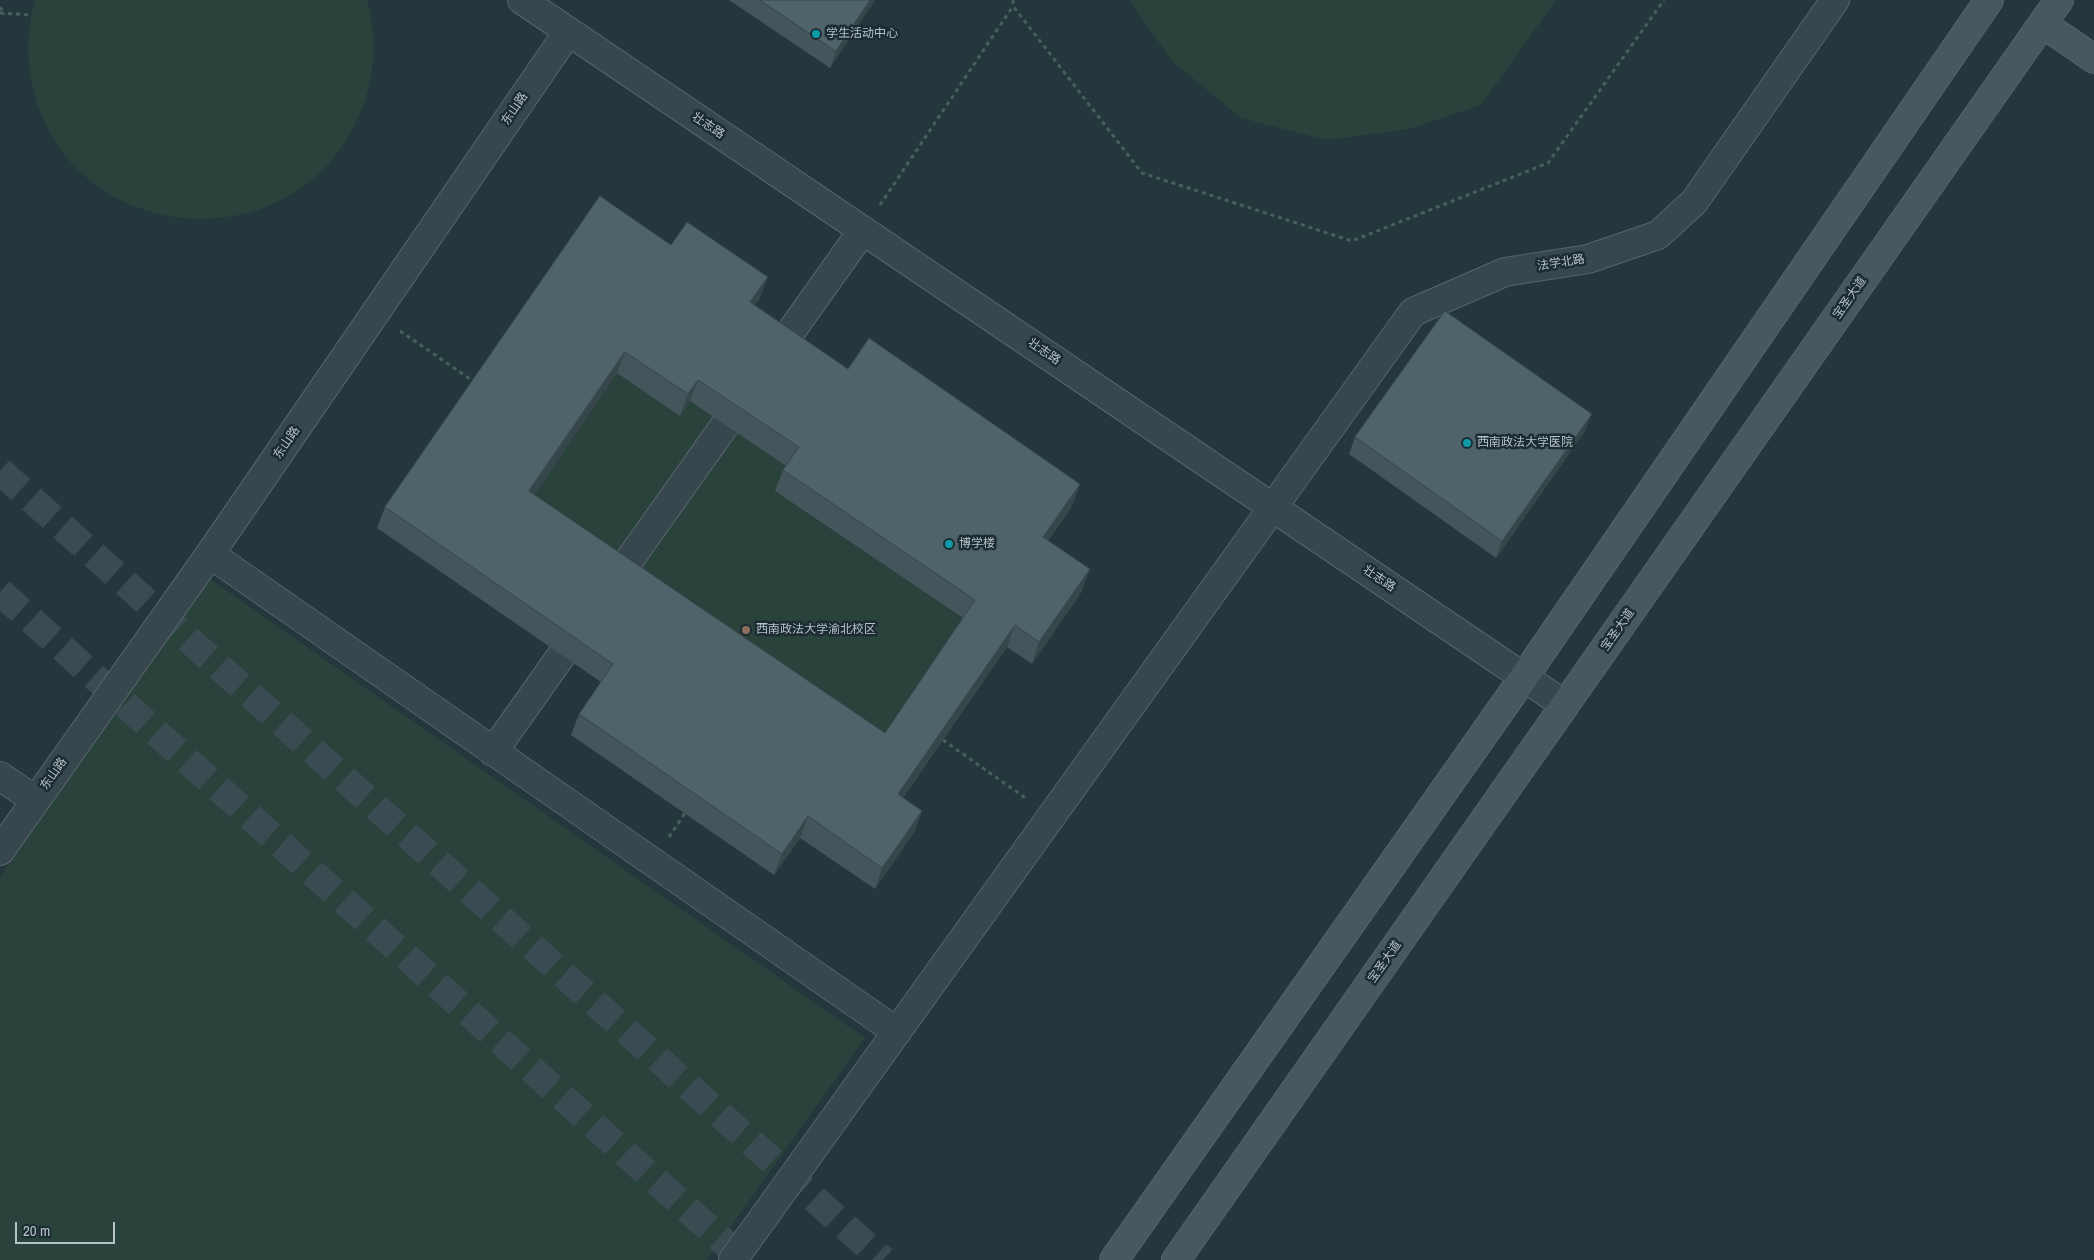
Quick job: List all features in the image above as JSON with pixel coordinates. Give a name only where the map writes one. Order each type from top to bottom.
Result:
[{"type":"main road","points":[[1114,1260],[1524,677],[1989,0]]},
{"type":"main road","name":"宝圣大道","points":[[1176,1260],[2059,0]]},
{"type":"main road","points":[[2043,24],[2094,59]]},
{"type":"street","name":"壮志路","points":[[522,0],[1565,705]]},
{"type":"street","name":"法学北路","points":[[733,1260],[1413,312],[1505,272],[1588,259],[1658,235],[1694,202],[1835,0]]},
{"type":"street","name":"东山路","points":[[0,851],[210,554],[568,32]]},
{"type":"street","points":[[493,752],[863,230]]},
{"type":"street","points":[[210,554],[897,1032]]},
{"type":"street","points":[[0,776],[35,800]]},
{"type":"path","points":[[1013,0],[1014,6],[1142,173],[1352,240],[1548,164],[1664,0]]},
{"type":"path","points":[[863,230],[1014,6]]},
{"type":"path","points":[[0,7],[2,13],[30,15]]},
{"type":"path","points":[[375,314],[478,384]]},
{"type":"path","points":[[943,740],[1052,816]]},
{"type":"green space","points":[[35,0],[367,0],[373,30],[373,60],[364,104],[358,118],[327,165],[286,197],[238,215],[187,218],[138,208],[93,183],[57,145],[34,93],[28,58],[30,23]]},
{"type":"green space","points":[[1129,0],[1556,0],[1481,105],[1409,129],[1327,140],[1241,118],[1172,61]]},
{"type":"green space","points":[[617,373],[690,401],[791,469],[776,491],[967,621],[877,754],[522,513]]},
{"type":"green space","points":[[210,579],[865,1038],[707,1260],[0,1260],[0,877]]},
{"type":"building","points":[[760,0],[870,0],[836,51]]},
{"type":"building","name":"博学楼","points":[[600,196],[671,245],[687,222],[768,277],[750,302],[848,369],[869,338],[1080,484],[1043,537],[1090,569],[1039,642],[1015,625],[898,794],[922,811],[882,868],[808,816],[782,854],[579,714],[613,664],[385,507]],"holes":[[[625,352],[688,394],[698,380],[799,447],[783,470],[975,600],[885,733],[529,491]]]},
{"type":"building","name":"西南政法大学医院","points":[[1445,311],[1592,414],[1502,541],[1355,437]]},
{"type":"tunnel","points":[[0,471],[883,1260]]},
{"type":"tunnel","points":[[0,592],[744,1260]]},
{"type":"place","name":"学生活动中心","points":[[816,34]]},
{"type":"place","name":"西南政法大学医院","points":[[1467,443]]},
{"type":"place","name":"博学楼","points":[[949,544]]},
{"type":"place","name":"西南政法大学渝北校区","points":[[746,630]]}]
